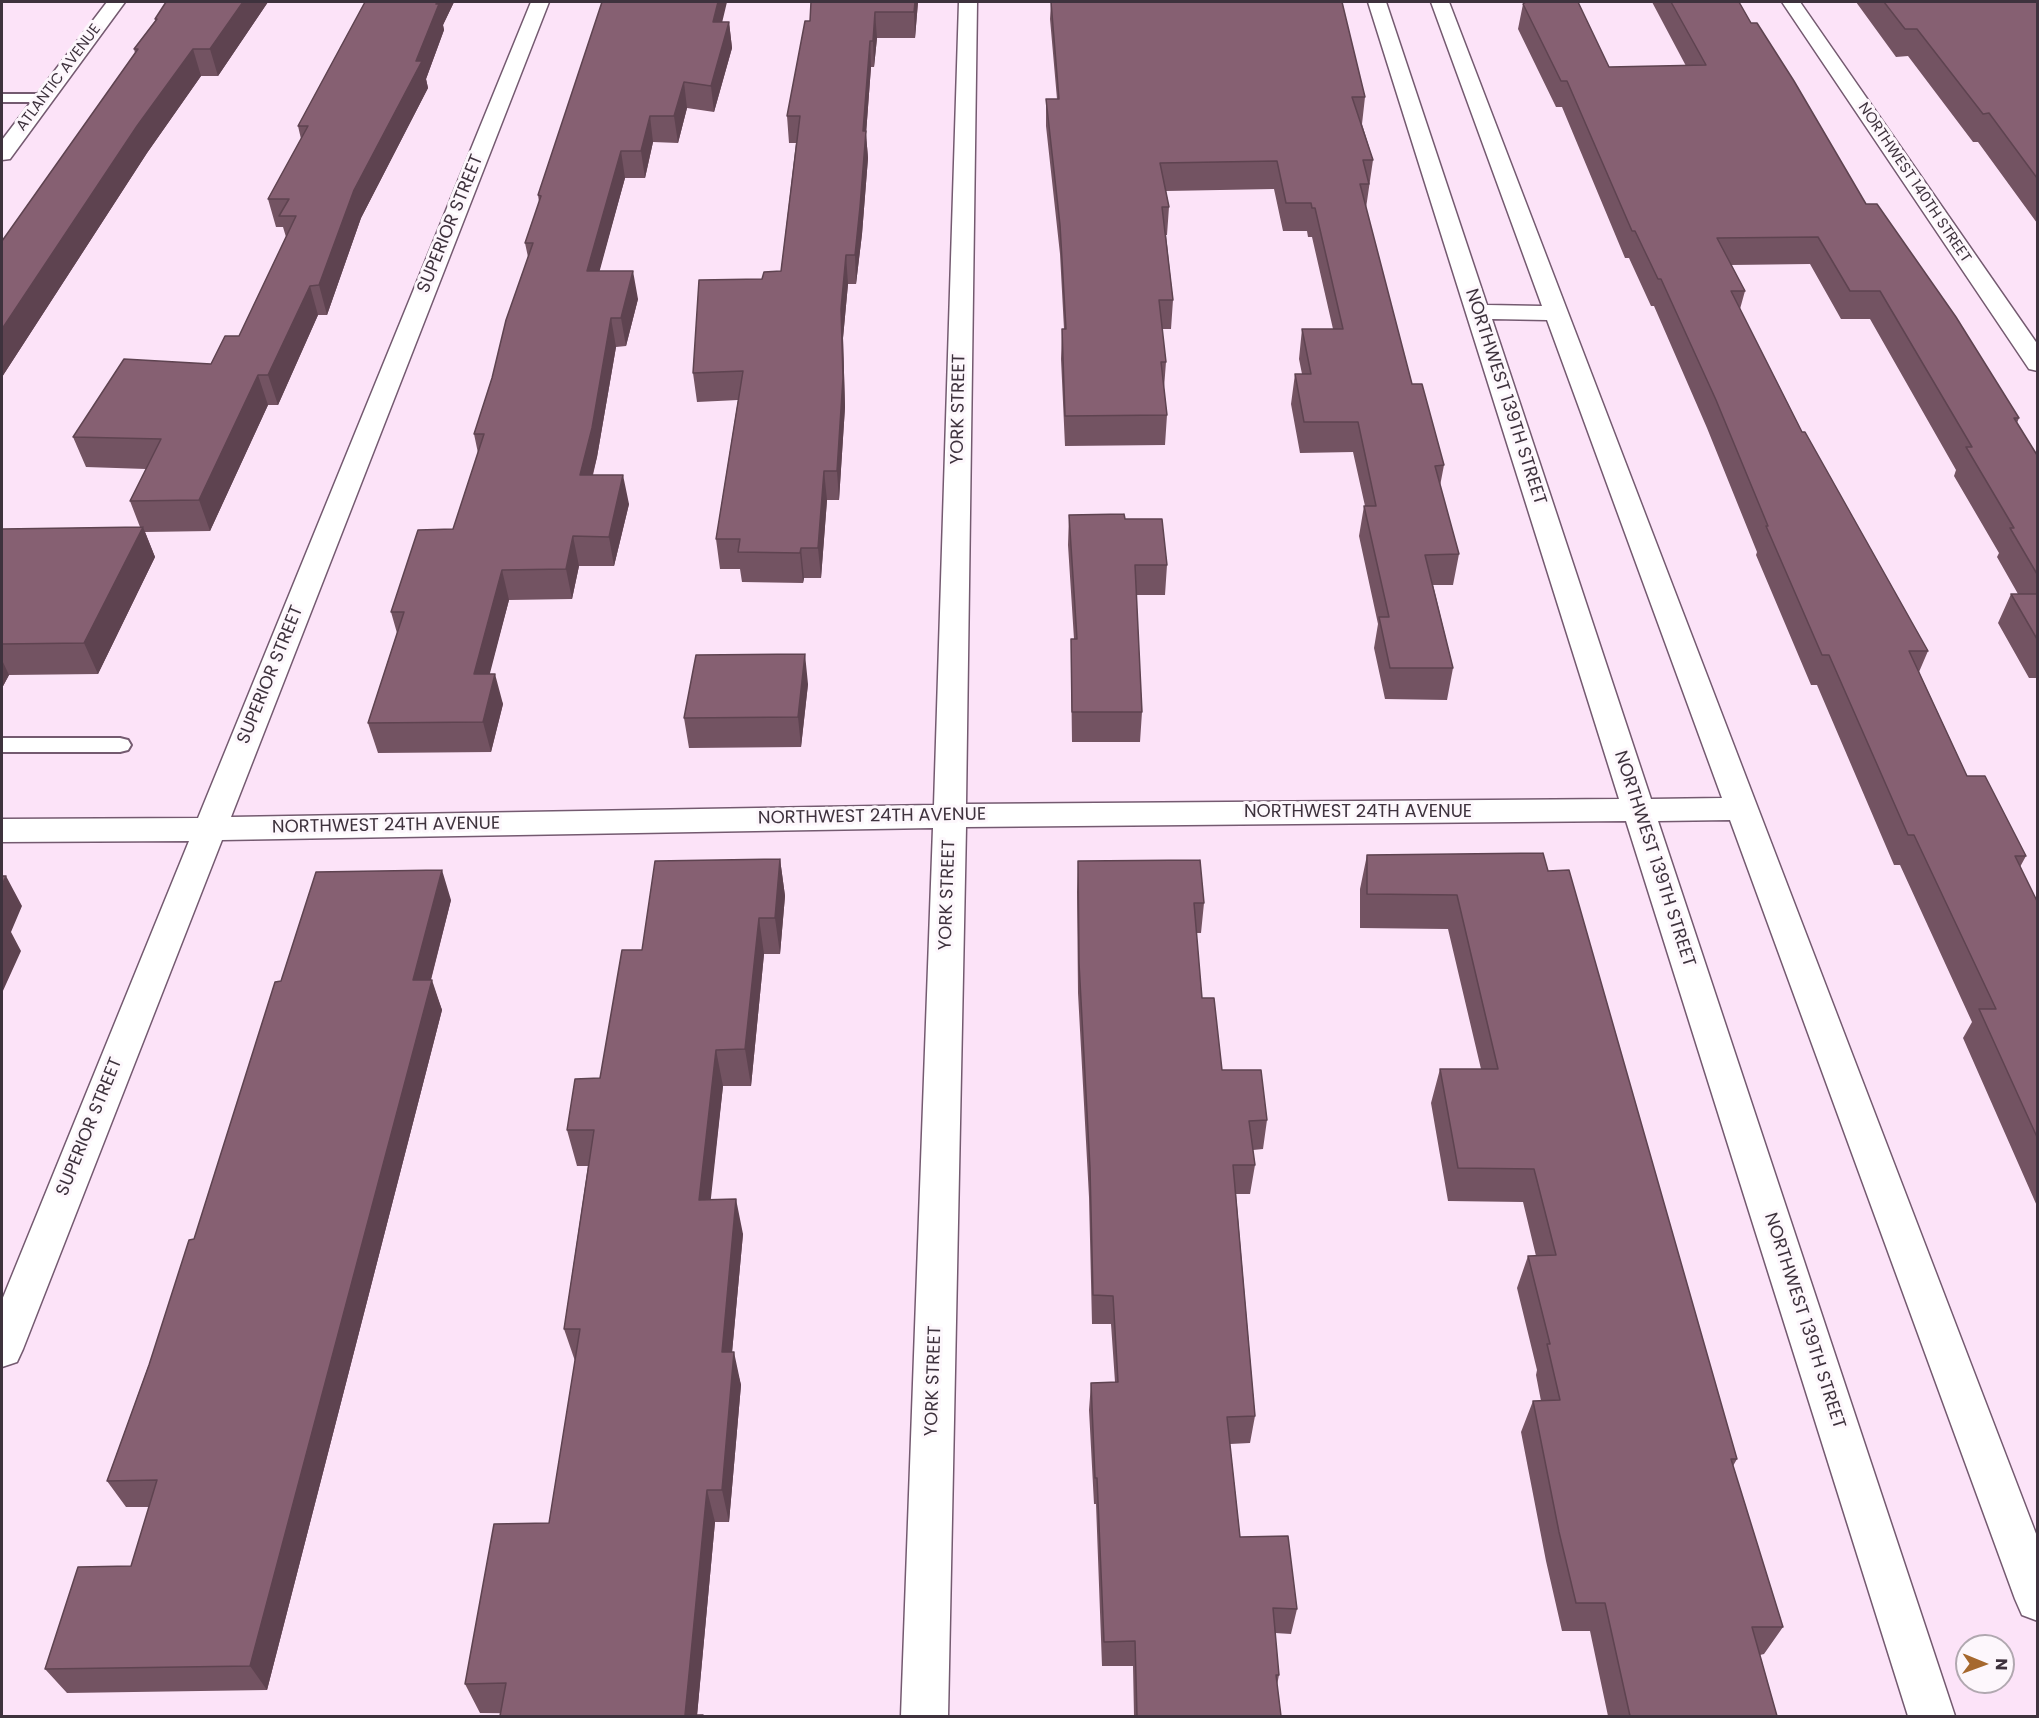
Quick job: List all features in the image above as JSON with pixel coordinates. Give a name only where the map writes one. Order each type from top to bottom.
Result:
[{"type":"street","name":"ATLANTIC AVENUE","points":[[2,153],[116,2]]},
{"type":"street","name":"SUPERIOR STREET","points":[[2,1349],[540,2]]},
{"type":"street","name":"YORK STREET","points":[[925,1716],[950,816],[968,2]]},
{"type":"street","name":"NORTHWEST 139TH STREET","points":[[1377,2],[1932,1716]]},
{"type":"street","points":[[1440,2],[2037,1599]]},
{"type":"street","name":"NORTHWEST 140TH STREET","points":[[1791,2],[2037,364]]},
{"type":"street","points":[[1477,312],[1556,313]]},
{"type":"street","name":"NORTHWEST 24TH AVENUE","points":[[2,830],[210,829],[950,816],[1742,809]]},
{"type":"lane","points":[[2,98],[44,98]]},
{"type":"lane","points":[[2,745],[120,745]]},
{"type":"building","points":[[166,2],[243,2],[210,49],[193,49],[137,126],[2,329],[2,241],[138,49],[134,49],[157,19],[155,19]]},
{"type":"building","points":[[365,2],[437,2],[436,4],[439,4],[416,61],[422,61],[354,190],[319,285],[310,286],[268,375],[258,375],[199,500],[130,501],[161,439],[73,437],[124,359],[211,364],[225,336],[239,336],[296,216],[279,216],[289,199],[268,199],[308,126],[298,126]]},
{"type":"building","points":[[602,2],[718,2],[713,22],[729,22],[711,86],[684,82],[674,116],[650,116],[641,151],[621,151],[587,271],[633,271],[621,318],[611,318],[592,428],[580,475],[623,475],[609,537],[573,536],[566,569],[502,570],[474,674],[495,674],[483,722],[368,723],[404,612],[391,612],[418,530],[453,529],[484,434],[474,434],[492,378],[506,320],[533,243],[525,243],[541,196],[538,195]]},
{"type":"building","points":[[811,2],[915,2],[914,12],[875,12],[873,41],[870,41],[863,131],[866,131],[855,255],[846,255],[841,309],[843,378],[837,471],[824,471],[818,548],[801,548],[800,553],[738,552],[740,539],[716,539],[743,371],[693,373],[699,280],[762,279],[764,272],[781,271],[800,116],[787,116],[805,21],[810,21]]},
{"type":"building","points":[[1051,2],[1342,2],[1365,97],[1352,97],[1373,160],[1363,160],[1369,184],[1360,184],[1412,384],[1422,384],[1444,465],[1435,466],[1459,554],[1425,555],[1453,668],[1390,668],[1379,617],[1389,617],[1364,506],[1376,506],[1358,422],[1304,422],[1295,374],[1311,374],[1302,329],[1343,329],[1315,208],[1312,208],[1311,203],[1286,203],[1277,161],[1160,163],[1169,207],[1162,207],[1173,300],[1159,300],[1166,362],[1161,362],[1167,415],[1065,416],[1062,329],[1066,329],[1060,225],[1046,99],[1059,99]]},
{"type":"building","points":[[1526,2],[1578,2],[1609,67],[1706,65],[1671,2],[1739,2],[1751,23],[1757,23],[1794,81],[1866,204],[1877,204],[1956,317],[2019,418],[2014,418],[2037,455],[2037,574],[2010,528],[2014,528],[1966,447],[1972,447],[1880,291],[1850,291],[1818,237],[1717,238],[1745,291],[1731,291],[1802,432],[1805,432],[1928,651],[1909,651],[1967,776],[1985,776],[2026,856],[2015,856],[2037,901],[2037,1137],[1979,1009],[1996,1009],[1914,835],[1908,835],[1829,655],[1822,655],[1766,526],[1768,526],[1716,400],[1661,279],[1658,279],[1635,231],[1632,231],[1567,81],[1561,81],[1523,4]]},
{"type":"building","points":[[1884,2],[2037,2],[2037,178],[1989,113],[1983,114],[1917,29],[1905,29]]},
{"type":"building","points":[[1124,514],[1125,519],[1162,519],[1167,565],[1135,565],[1142,712],[1072,712],[1071,639],[1077,639],[1069,515]]},
{"type":"building","points":[[143,527],[84,643],[2,644],[2,529]]},
{"type":"building","points":[[2011,594],[2037,594],[2037,639]]},
{"type":"building","points":[[805,654],[798,717],[684,718],[696,655]]},
{"type":"building","points":[[1543,853],[1548,871],[1569,870],[1737,1459],[1731,1459],[1783,1627],[1752,1627],[1777,1716],[1630,1716],[1605,1603],[1576,1603],[1559,1532],[1533,1401],[1560,1400],[1547,1344],[1550,1344],[1528,1256],[1556,1255],[1534,1169],[1458,1168],[1440,1069],[1498,1069],[1457,895],[1367,894],[1367,855]]},
{"type":"building","points":[[780,859],[775,918],[759,918],[745,1049],[716,1050],[699,1200],[736,1199],[722,1352],[734,1352],[722,1490],[707,1490],[685,1715],[703,1716],[500,1716],[506,1683],[465,1684],[494,1524],[549,1523],[580,1329],[564,1329],[594,1130],[567,1130],[575,1079],[600,1078],[622,950],[642,950],[655,861]]},
{"type":"building","points":[[1200,860],[1204,903],[1194,903],[1202,998],[1214,998],[1222,1070],[1261,1070],[1267,1120],[1249,1121],[1255,1165],[1233,1165],[1255,1416],[1227,1417],[1240,1537],[1288,1536],[1297,1609],[1273,1608],[1279,1675],[1276,1675],[1281,1716],[1137,1716],[1135,1641],[1104,1642],[1091,1383],[1118,1382],[1113,1296],[1093,1295],[1090,1168],[1079,963],[1078,861]]},
{"type":"building","points":[[442,870],[413,980],[432,980],[250,1666],[45,1669],[78,1567],[131,1566],[157,1480],[107,1481],[149,1365],[189,1240],[194,1239],[275,982],[281,981],[316,872]]}]
